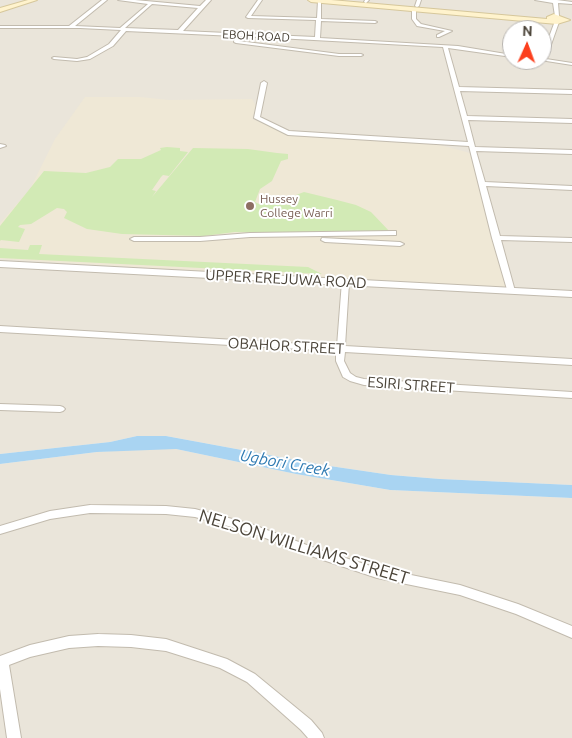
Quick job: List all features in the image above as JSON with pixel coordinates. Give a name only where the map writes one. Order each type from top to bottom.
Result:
[{"type":"main road","points":[[0,9],[27,0]]},
{"type":"main road","points":[[0,9],[34,0]]},
{"type":"main road","points":[[310,0],[417,5]]},
{"type":"main road","points":[[336,0],[417,5],[569,20]]},
{"type":"street","points":[[70,27],[105,0]]},
{"type":"street","points":[[120,0],[201,7]]},
{"type":"street","points":[[179,32],[209,0]]},
{"type":"street","points":[[260,0],[248,17],[375,22]]},
{"type":"street","points":[[536,0],[572,3]]},
{"type":"street","points":[[317,40],[320,1]]},
{"type":"street","points":[[552,26],[555,1]]},
{"type":"street","points":[[54,58],[77,60],[88,58],[111,45],[123,29],[151,3]]},
{"type":"street","points":[[417,5],[414,19],[419,25],[450,31],[439,36]]},
{"type":"street","name":"EBOH ROAD","points":[[0,28],[70,27],[238,35],[445,46],[502,55]]},
{"type":"street","points":[[238,35],[236,42],[339,55],[361,55]]},
{"type":"street","points":[[445,46],[466,118],[511,291]]},
{"type":"street","points":[[552,61],[572,64]]},
{"type":"street","points":[[264,83],[257,118],[288,133],[473,147],[572,152]]},
{"type":"street","points":[[457,89],[572,92]]},
{"type":"street","points":[[466,118],[572,122]]},
{"type":"street","points":[[483,184],[572,188]]},
{"type":"street","points":[[134,238],[200,239],[237,236],[393,233]]},
{"type":"street","points":[[237,236],[400,244]]},
{"type":"street","points":[[496,238],[572,240]]},
{"type":"street","name":"UPPER EREJUWA ROAD","points":[[1,265],[572,294]]},
{"type":"street","name":"ESIRI STREET","points":[[345,283],[340,361],[346,375],[364,382],[572,395]]},
{"type":"street","name":"OBAHOR STREET","points":[[0,329],[572,362]]},
{"type":"street","points":[[0,407],[60,409]]},
{"type":"street","name":"NELSON WILLIAMS STREET","points":[[0,530],[50,515],[90,509],[166,510],[195,513],[251,528],[318,554],[376,573],[460,590],[518,610],[572,632]]},
{"type":"street","points":[[14,738],[1,661],[30,651],[70,642],[98,640],[166,645],[223,663],[251,678],[306,725],[317,738]]},
{"type":"shaded area","points":[[0,0],[572,0],[572,485],[391,475],[323,465],[166,436],[137,436],[110,442],[0,454]]},
{"type":"shaded area","name":"Hussey College Warri","points":[[85,97],[140,97],[169,100],[252,99],[256,106],[252,119],[281,131],[440,145],[470,153],[507,290],[0,259],[0,223],[30,189],[55,139]]},
{"type":"shaded area","points":[[176,449],[296,474],[390,490],[572,498],[572,738],[0,738],[0,464],[97,452]]},
{"type":"green space","points":[[160,148],[180,148],[180,151],[188,152],[169,176],[163,175],[161,177],[152,190],[156,191],[152,197],[193,148],[248,149],[288,154],[288,159],[281,161],[272,181],[260,189],[255,202],[259,204],[269,201],[285,205],[297,203],[296,195],[304,192],[356,205],[371,212],[391,233],[288,234],[235,232],[204,236],[122,234],[87,229],[64,218],[67,212],[64,209],[57,208],[31,224],[20,225],[18,227],[25,229],[19,242],[0,241],[0,226],[44,171],[86,173],[110,167],[118,159],[141,159],[161,150]]},
{"type":"green space","points":[[30,245],[42,245],[39,254],[308,267],[322,274],[0,258],[0,248],[28,250]]},
{"type":"water","name":"Ugbori Creek","points":[[137,436],[166,436],[323,465],[391,475],[572,485],[572,498],[390,490],[296,474],[176,449],[97,452],[0,464],[0,454],[110,442]]},
{"type":"place","name":"Hussey College Warri","points":[[250,206]]}]
